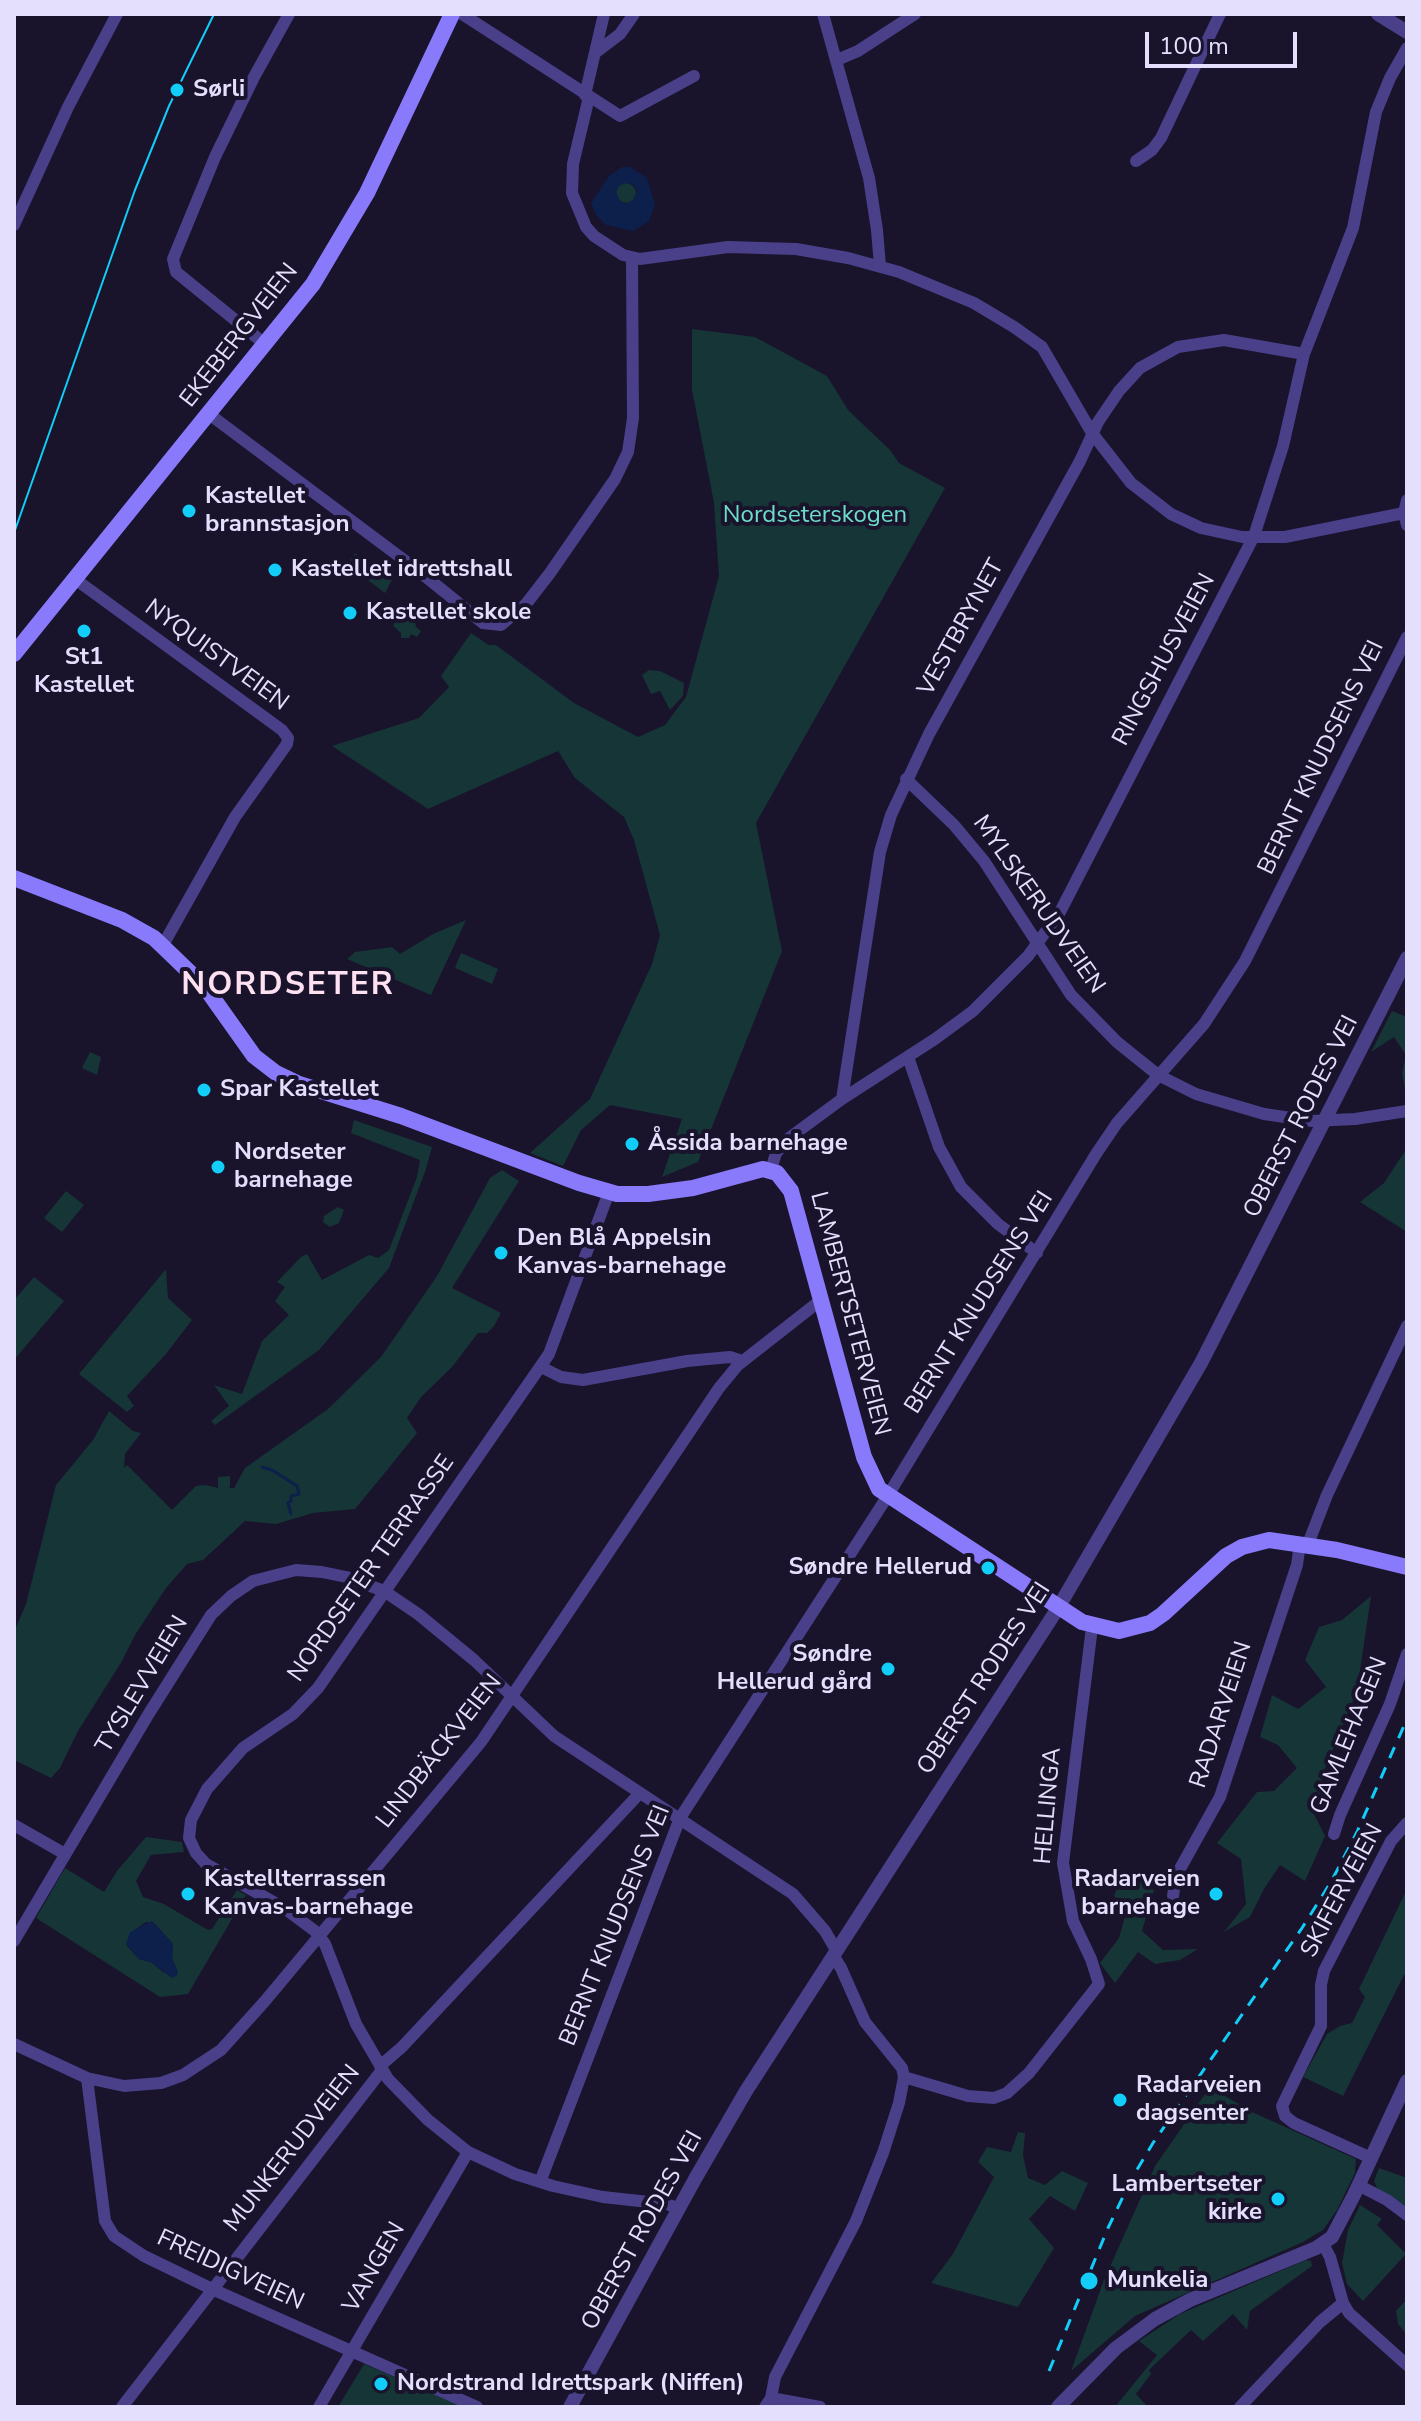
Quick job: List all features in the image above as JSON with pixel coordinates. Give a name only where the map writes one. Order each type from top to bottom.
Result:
[{"type":"main road","name":"EKEBERGVEIEN","points":[[14,654],[313,284],[351,223],[452,14]]},
{"type":"main road","points":[[14,878],[122,920],[163,945],[205,987],[254,1056],[286,1079],[401,1116],[609,1192],[668,1192],[700,1187],[763,1169],[771,1170]]},
{"type":"main road","name":"LAMBERTSETERVEIEN","points":[[771,1170],[782,1177],[791,1191],[866,1464],[879,1489],[1058,1608],[1092,1627],[1128,1630],[1150,1623],[1226,1556],[1242,1547],[1269,1540],[1304,1544],[1407,1567]]},
{"type":"street","points":[[14,225],[68,107],[115,17],[98,14]]},
{"type":"street","points":[[266,345],[176,272],[173,259],[215,157],[289,14]]},
{"type":"street","points":[[462,14],[620,116],[694,76]]},
{"type":"street","points":[[604,14],[571,183],[580,217],[594,236],[632,258],[708,249],[761,247],[812,251],[880,266],[974,303],[1036,342],[1055,366],[1092,433],[1131,483],[1171,514],[1219,533],[1254,536],[1309,533],[1383,515],[1406,513]]},
{"type":"street","points":[[595,53],[620,34],[634,14]]},
{"type":"street","points":[[823,14],[869,178],[880,266]]},
{"type":"street","points":[[837,60],[858,51],[915,14]]},
{"type":"street","points":[[1136,161],[1152,150],[1161,138],[1220,14]]},
{"type":"street","points":[[1378,14],[1407,32]]},
{"type":"street","name":"RINGSHUSVEIEN","points":[[771,1170],[776,1153],[789,1138],[973,1011],[1037,945],[1064,904],[1254,536],[1283,446],[1304,354],[1353,228],[1376,112],[1407,48]]},
{"type":"street","points":[[209,414],[483,623],[501,625],[526,604],[550,573],[615,479],[628,452],[633,418],[632,258]]},
{"type":"street","name":"VESTBRYNET","points":[[842,1099],[880,852],[891,815],[906,779],[1111,401],[1140,368],[1173,349],[1224,340],[1304,354]]},
{"type":"street","name":"NYQUISTVEIEN","points":[[75,579],[282,730],[288,738],[287,744],[235,817],[163,945]]},
{"type":"street","name":"BERNT KNUDSENS VEI","points":[[540,2182],[680,1818],[887,1497],[1096,1154],[1117,1123],[1204,1024],[1245,961],[1407,637]]},
{"type":"street","name":"MYLSKERUDVEIEN","points":[[906,779],[954,825],[984,861],[1037,945],[1081,1006],[1117,1042],[1158,1075],[1196,1094],[1276,1116],[1325,1121],[1407,1111]]},
{"type":"street","name":"OBERST RODES VEI","points":[[570,2407],[746,2091],[1058,1608],[1221,1329],[1407,958]]},
{"type":"street","points":[[908,1057],[939,1147],[961,1187],[998,1224],[1037,1253]]},
{"type":"street","name":"NORDSETER TERRASSE","points":[[320,1936],[284,1908],[206,1864],[191,1844],[189,1829],[194,1811],[222,1769],[243,1748],[293,1714],[312,1696],[541,1367],[557,1337],[609,1192]]},
{"type":"street","name":"LINDBÄCKVEIEN","points":[[14,2044],[87,2078],[124,2086],[161,2083],[193,2070],[221,2050],[479,1745],[719,1388],[742,1361],[821,1300]]},
{"type":"street","name":"RADARVEIEN","points":[[1173,1896],[1176,1876],[1220,1797],[1304,1544],[1407,1326]]},
{"type":"street","points":[[541,1367],[561,1377],[583,1380],[698,1360],[730,1357],[742,1361]]},
{"type":"street","name":"TYSLEVVEIEN","points":[[16,1934],[203,1627],[231,1596],[264,1576],[296,1570],[322,1572],[384,1591],[435,1627],[535,1720],[567,1745],[793,1894],[825,1931],[865,2022],[902,2068],[904,2077]]},
{"type":"street","name":"HELLINGA","points":[[904,2077],[968,2096],[994,2098],[1007,2093],[1029,2073],[1099,1984],[1073,1921],[1063,1863],[1092,1627]]},
{"type":"street","name":"GAMLEHAGEN","points":[[1334,1834],[1395,1691],[1407,1654]]},
{"type":"street","name":"MUNKERUDVEIEN","points":[[122,2407],[381,2068],[640,1793]]},
{"type":"street","name":"SKIFERVEIEN","points":[[1371,2158],[1294,2123],[1285,2116],[1283,2101],[1321,2026],[1324,1971],[1391,1841],[1407,1823]]},
{"type":"street","points":[[14,1825],[65,1854]]},
{"type":"street","points":[[320,1936],[356,2024],[381,2068],[417,2110],[468,2152],[540,2182],[585,2194],[667,2204],[679,2209]]},
{"type":"street","points":[[820,2407],[768,2402],[775,2377],[869,2192],[899,2103],[904,2077]]},
{"type":"street","name":"FREIDIGVEIEN","points":[[87,2078],[106,2226],[114,2236],[144,2256],[212,2289],[477,2407]]},
{"type":"street","points":[[1058,2407],[1116,2348],[1155,2319],[1190,2300],[1323,2244],[1337,2229],[1407,2081]]},
{"type":"street","name":"VANGEN","points":[[319,2407],[468,2152]]},
{"type":"street","points":[[1358,2185],[1407,2215]]},
{"type":"street","points":[[1323,2244],[1330,2257],[1343,2303],[1364,2329],[1407,2365]]},
{"type":"street","points":[[1240,2407],[1320,2322],[1343,2303]]},
{"type":"green space","points":[[626,183],[633,186],[636,193],[633,200],[626,203],[619,200],[616,193],[619,186]]},
{"type":"green space","name":"Nordseterskogen","points":[[692,329],[755,337],[827,376],[848,410],[890,450],[899,463],[945,488],[756,823],[782,951],[698,1162],[662,1177],[682,1119],[610,1105],[581,1130],[563,1166],[530,1153],[590,1099],[652,964],[660,935],[634,840],[624,817],[575,778],[558,751],[428,809],[332,746],[419,718],[449,687],[441,676],[471,633],[489,645],[496,645],[574,703],[638,737],[665,725],[686,697],[719,576],[714,503],[692,390]]},
{"type":"green space","points":[[355,553],[392,580],[385,593],[347,564]]},
{"type":"green space","points":[[403,607],[413,611],[416,627],[421,631],[417,637],[411,634],[409,638],[401,638],[401,633],[393,626]]},
{"type":"green space","points":[[649,670],[660,671],[684,683],[683,696],[670,710],[660,691],[651,694],[642,675]]},
{"type":"green space","points":[[466,920],[431,995],[347,959],[355,952],[392,947],[400,954],[433,934]]},
{"type":"green space","points":[[461,953],[498,969],[492,984],[455,968]]},
{"type":"green space","points":[[1392,1011],[1407,1017],[1407,1100],[1402,1073],[1406,1055],[1394,1037],[1371,1052]]},
{"type":"green space","points":[[90,1052],[101,1057],[97,1075],[82,1068]]},
{"type":"green space","points":[[354,1120],[432,1147],[389,1268],[319,1350],[215,1425],[211,1421],[229,1406],[214,1385],[242,1394],[262,1341],[289,1315],[275,1301],[285,1287],[277,1282],[301,1257],[307,1254],[322,1280],[369,1255],[378,1258],[389,1250],[417,1177],[420,1160],[351,1133]]},
{"type":"green space","points":[[1407,1148],[1407,1232],[1360,1202],[1384,1183]]},
{"type":"green space","points":[[502,1170],[519,1181],[452,1288],[501,1313],[494,1326],[487,1333],[478,1333],[452,1367],[421,1397],[407,1418],[417,1433],[379,1480],[355,1509],[313,1513],[276,1524],[245,1521],[203,1560],[187,1564],[166,1588],[135,1635],[78,1731],[60,1768],[51,1778],[14,1760],[14,1632],[26,1604],[56,1485],[93,1440],[109,1411],[133,1431],[141,1433],[125,1454],[124,1468],[127,1465],[172,1510],[196,1486],[218,1488],[218,1477],[230,1476],[228,1488],[234,1488],[245,1468],[328,1409],[381,1357],[437,1276],[490,1178]]},
{"type":"green space","points":[[66,1191],[84,1205],[62,1232],[44,1218]]},
{"type":"green space","points":[[338,1207],[344,1210],[339,1223],[330,1227],[323,1222],[324,1216]]},
{"type":"green space","points":[[166,1269],[168,1298],[192,1320],[127,1396],[134,1406],[127,1412],[79,1374]]},
{"type":"green space","points":[[34,1277],[64,1301],[14,1360],[14,1300]]},
{"type":"green space","points":[[1371,1596],[1357,1691],[1321,1778],[1328,1791],[1313,1812],[1325,1836],[1305,1881],[1280,1865],[1250,1917],[1224,1932],[1246,1904],[1241,1859],[1217,1843],[1257,1792],[1274,1791],[1297,1768],[1278,1745],[1260,1737],[1272,1695],[1298,1709],[1326,1687],[1305,1660],[1319,1627],[1342,1620]]},
{"type":"green space","points":[[146,1837],[182,1842],[184,1852],[151,1855],[136,1881],[143,1897],[164,1904],[208,1930],[212,1929],[237,1890],[246,1895],[188,1994],[160,1997],[36,1918],[65,1868],[104,1892],[117,1871]],"holes":[[[146,1922],[155,1924],[173,1944],[176,1976],[139,1959],[127,1946],[136,1929]]]},
{"type":"green space","points":[[1123,1871],[1154,1890],[1142,1931],[1163,1950],[1198,1949],[1180,1960],[1155,1964],[1138,1952],[1115,1983],[1100,1963],[1119,1938],[1127,1909],[1114,1896]]},
{"type":"green space","points":[[1407,1889],[1407,1974],[1343,2096],[1303,2077],[1327,2034],[1352,2023],[1365,1997],[1359,1989]]},
{"type":"green space","points":[[1210,2087],[1252,2112],[1356,2159],[1355,2173],[1337,2210],[1323,2230],[1303,2242],[1135,2316],[1071,2371],[1104,2280],[1155,2166]]},
{"type":"green space","points":[[1018,2132],[1025,2133],[1023,2155],[1028,2178],[1045,2185],[1062,2171],[1088,2183],[1075,2211],[1050,2196],[1029,2219],[1054,2248],[1018,2307],[931,2283],[953,2254],[994,2177],[978,2162],[987,2147],[1011,2152]]},
{"type":"green space","points":[[1379,2168],[1407,2178],[1407,2208],[1377,2188],[1374,2181]]},
{"type":"green space","points":[[1360,2205],[1382,2219],[1377,2225],[1406,2254],[1363,2301],[1347,2284],[1342,2263],[1348,2230]]},
{"type":"green space","points":[[1306,2260],[1311,2261],[1312,2266],[1250,2311],[1247,2330],[1233,2314],[1203,2341],[1191,2330],[1149,2370],[1151,2374],[1136,2394],[1148,2407],[1115,2407],[1157,2355],[1139,2341],[1180,2314]]},
{"type":"green space","points":[[1407,2299],[1407,2335],[1398,2324],[1396,2311]]},
{"type":"green space","name":"Nordstrand Idrettspark (Niffen)","points":[[364,2364],[457,2404],[462,2407],[338,2407]]},
{"type":"water","points":[[622,167],[630,167],[647,178],[655,205],[649,221],[633,231],[606,225],[596,215],[591,203],[609,176]],"holes":[[[625,183],[634,185],[637,191],[633,200],[626,204],[620,201],[616,192],[619,186]]]},
{"type":"water","points":[[152,1921],[173,1944],[172,1958],[178,1972],[172,1978],[151,1962],[139,1959],[126,1944],[130,1932]]},
{"type":"waterway","points":[[262,1467],[297,1486],[299,1494],[291,1496],[288,1503],[291,1514]]},
{"type":"tram line","points":[[14,533],[135,190],[169,106],[214,14]]},
{"type":"railway","points":[[1049,2371],[1132,2178],[1331,1882],[1357,1832],[1407,1719]]},
{"type":"place","name":"Sørli","points":[[177,90]]},
{"type":"place","name":"Kastellet brannstasjon","points":[[189,511]]},
{"type":"place","name":"Kastellet idrettshall","points":[[275,570]]},
{"type":"place","name":"Kastellet skole","points":[[350,613]]},
{"type":"place","name":"St1 Kastellet","points":[[84,631]]},
{"type":"place","name":"Spar Kastellet","points":[[204,1090]]},
{"type":"place","name":"Åssida barnehage","points":[[632,1144]]},
{"type":"place","name":"Nordseter barnehage","points":[[218,1167]]},
{"type":"place","name":"Den Blå Appelsin Kanvas-barnehage","points":[[501,1253]]},
{"type":"place","name":"Søndre Hellerud","points":[[988,1568]]},
{"type":"place","name":"Søndre Hellerud gård","points":[[888,1669]]},
{"type":"place","name":"Kastellterrassen Kanvas-barnehage","points":[[188,1894]]},
{"type":"place","name":"Radarveien barnehage","points":[[1216,1894]]},
{"type":"place","name":"Radarveien dagsenter","points":[[1120,2100]]},
{"type":"place","name":"Lambertseter kirke","points":[[1278,2199]]},
{"type":"place","name":"Munkelia","points":[[1089,2281]]},
{"type":"place","name":"Nordstrand Idrettspark (Niffen)","points":[[381,2384]]},
{"type":"district","name":"NORDSETER","points":[[288,986]]}]
